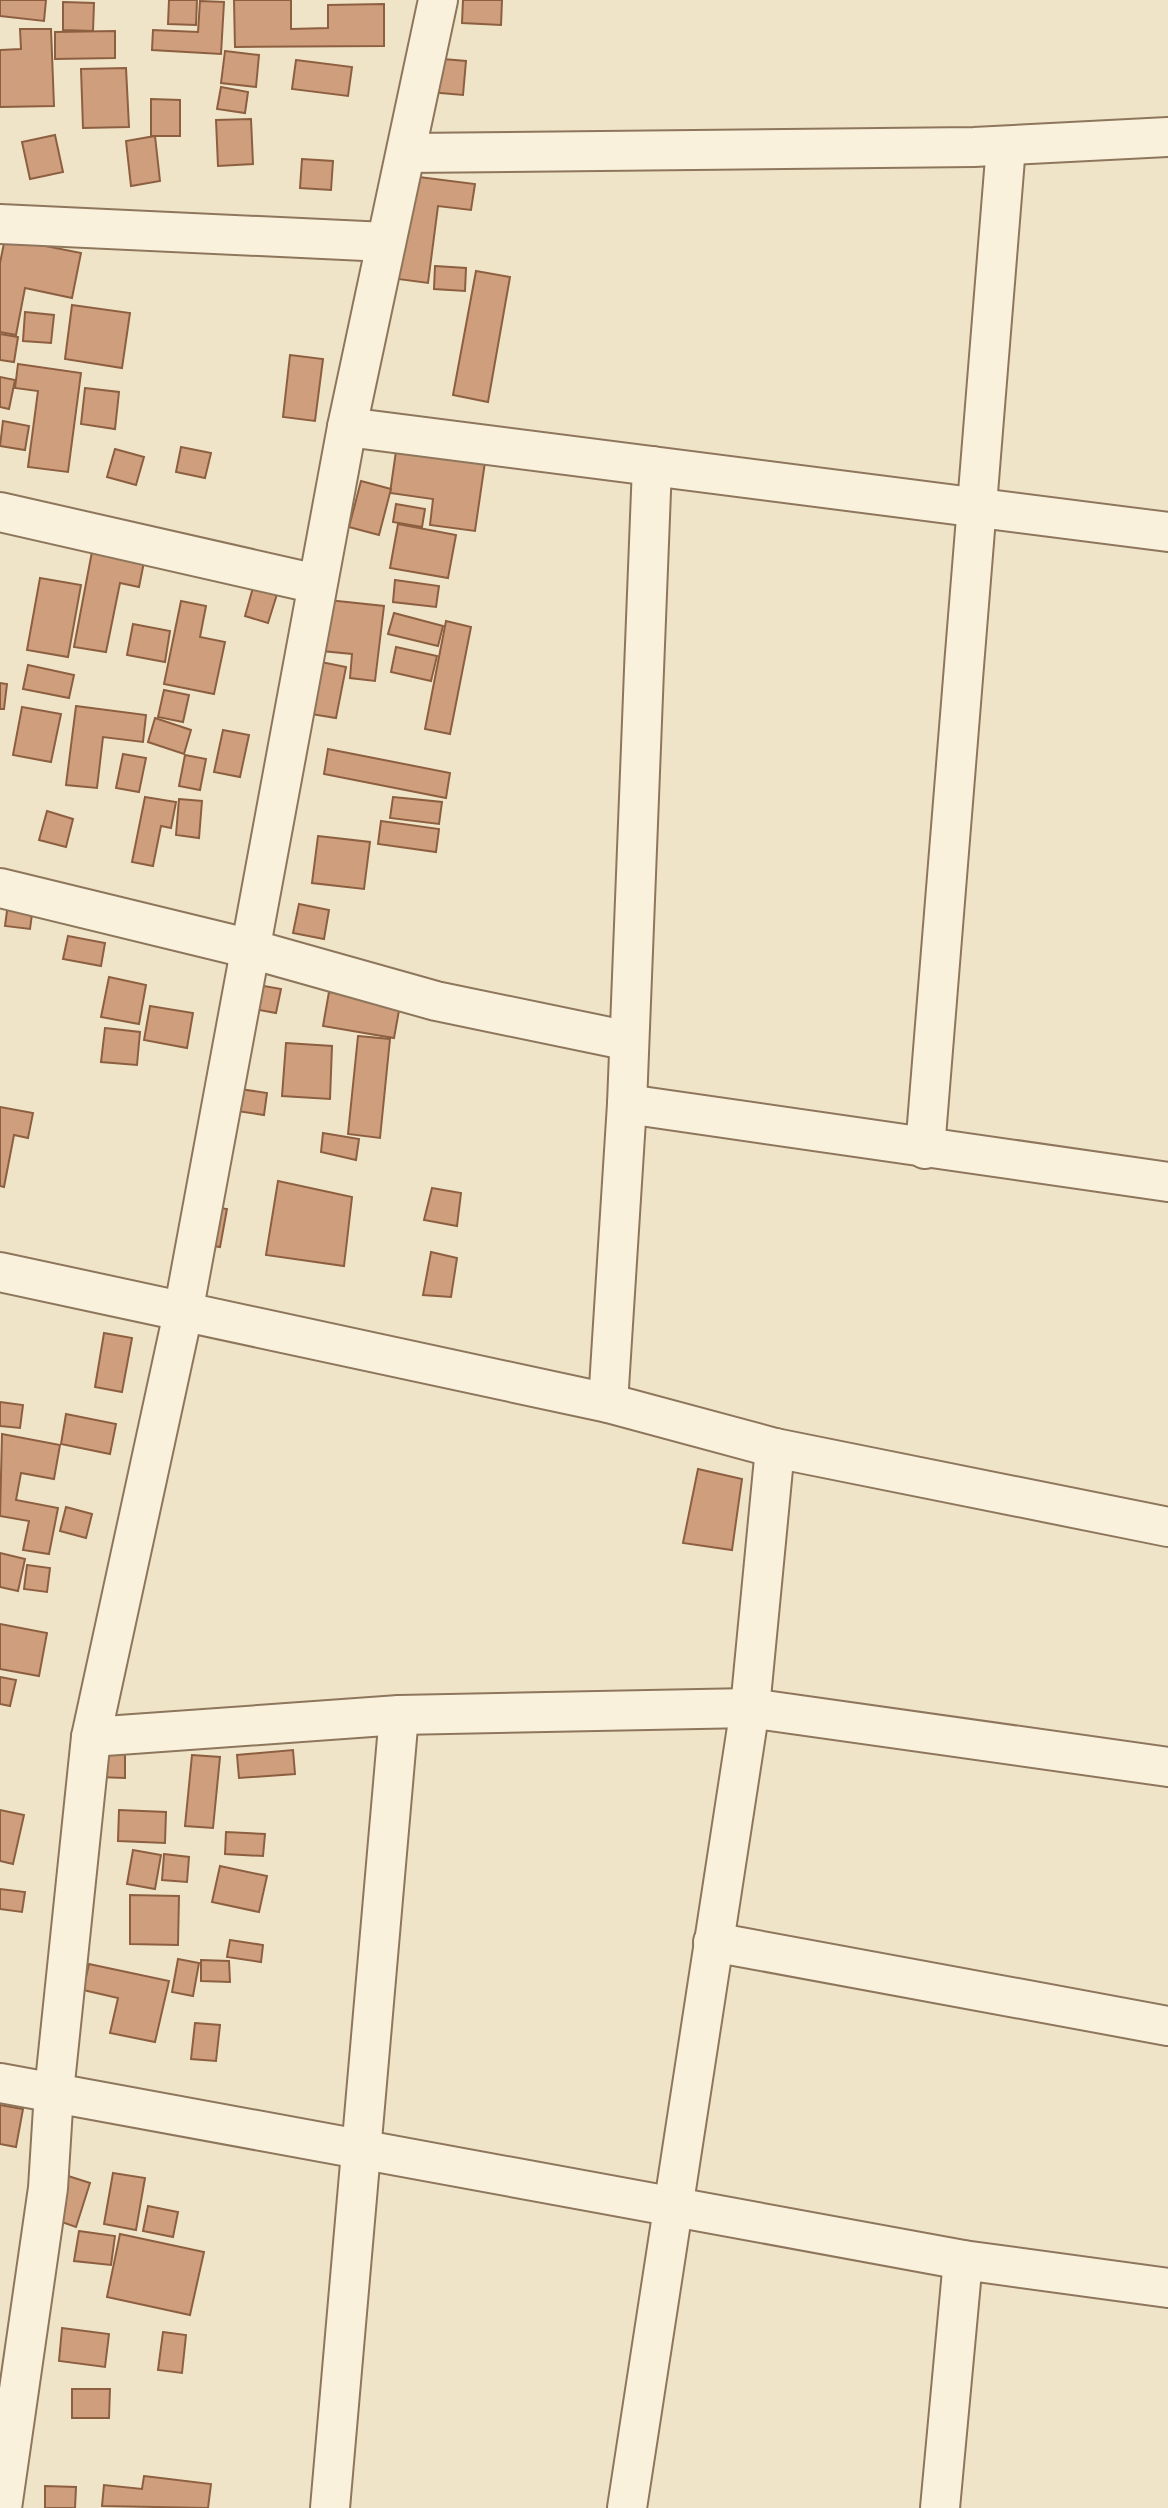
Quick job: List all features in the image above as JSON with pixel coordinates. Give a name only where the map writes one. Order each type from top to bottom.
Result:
[{"type":"street","points":[[2,2508],[48,2188],[54,2092],[90,1737],[183,1313],[347,427],[439,0]]},
{"type":"street","points":[[408,153],[1006,146],[1168,137]]},
{"type":"street","points":[[925,1149],[1006,146]]},
{"type":"street","points":[[0,224],[386,242]]},
{"type":"street","points":[[347,427],[1168,532]]},
{"type":"street","points":[[608,1404],[627,1104],[652,466]]},
{"type":"street","points":[[0,512],[317,584]]},
{"type":"street","points":[[0,888],[251,949],[436,1001],[629,1041]]},
{"type":"street","points":[[627,1104],[1168,1182]]},
{"type":"street","points":[[0,1272],[608,1404],[775,1448],[1168,1527]]},
{"type":"street","points":[[627,2508],[750,1708],[775,1448]]},
{"type":"street","points":[[90,1737],[399,1715],[750,1708],[1012,1748],[1168,1767]]},
{"type":"street","points":[[330,2508],[399,1715]]},
{"type":"street","points":[[713,1942],[1168,2026]]},
{"type":"street","points":[[0,2082],[964,2260],[1168,2288]]},
{"type":"street","points":[[940,2508],[964,2260]]},
{"type":"building","points":[[0,0],[46,0],[44,21],[0,16]]},
{"type":"building","points":[[169,0],[197,0],[196,25],[168,24]]},
{"type":"building","points":[[234,0],[291,0],[291,29],[328,28],[328,5],[384,4],[384,46],[235,47]]},
{"type":"building","points":[[463,0],[502,0],[501,25],[462,23]]},
{"type":"building","points":[[200,1],[224,2],[221,54],[152,50],[153,30],[198,32]]},
{"type":"building","points":[[63,2],[94,3],[93,31],[63,30]]},
{"type":"building","points":[[20,29],[51,29],[54,106],[0,107],[0,50],[21,49]]},
{"type":"building","points":[[115,31],[115,58],[55,59],[55,32]]},
{"type":"building","points":[[225,51],[259,55],[256,87],[221,83]]},
{"type":"building","points":[[431,58],[466,61],[463,95],[429,92]]},
{"type":"building","points":[[296,60],[352,67],[348,96],[292,89]]},
{"type":"building","points":[[126,68],[129,127],[83,128],[81,69]]},
{"type":"building","points":[[221,87],[248,92],[245,113],[217,109]]},
{"type":"building","points":[[151,99],[180,100],[180,136],[151,136]]},
{"type":"building","points":[[251,119],[253,164],[218,166],[216,120]]},
{"type":"building","points":[[55,135],[63,172],[30,179],[22,142]]},
{"type":"building","points":[[155,136],[160,181],[131,186],[126,141]]},
{"type":"building","points":[[302,159],[333,161],[331,190],[300,188]]},
{"type":"building","points":[[411,176],[475,184],[471,210],[438,206],[428,283],[398,279]]},
{"type":"building","points":[[5,238],[81,253],[72,298],[25,288],[16,335],[0,332],[0,263]]},
{"type":"building","points":[[435,266],[466,268],[465,291],[434,289]]},
{"type":"building","points":[[476,271],[510,277],[488,402],[453,395]]},
{"type":"building","points":[[72,305],[130,313],[122,368],[65,359]]},
{"type":"building","points":[[25,312],[54,315],[51,343],[23,341]]},
{"type":"building","points":[[0,334],[18,337],[14,362],[0,360]]},
{"type":"building","points":[[290,355],[323,359],[315,421],[283,417]]},
{"type":"building","points":[[18,364],[81,373],[68,472],[28,467],[38,391],[15,388]]},
{"type":"building","points":[[0,377],[15,380],[9,409],[0,407]]},
{"type":"building","points":[[85,388],[119,392],[115,429],[81,424]]},
{"type":"building","points":[[3,421],[29,426],[25,450],[0,446]]},
{"type":"building","points":[[181,447],[211,453],[205,478],[176,472]]},
{"type":"building","points":[[115,449],[144,457],[136,485],[107,477]]},
{"type":"building","points":[[396,451],[485,462],[475,531],[430,525],[433,499],[390,493]]},
{"type":"building","points":[[361,481],[391,489],[379,535],[349,527]]},
{"type":"building","points":[[396,504],[425,509],[422,527],[393,522]]},
{"type":"building","points":[[398,524],[456,535],[448,578],[390,568]]},
{"type":"building","points":[[94,541],[146,552],[139,587],[120,583],[106,652],[74,647]]},
{"type":"building","points":[[40,578],[81,585],[68,657],[27,650]]},
{"type":"building","points":[[395,580],[439,586],[436,607],[393,602]]},
{"type":"building","points":[[254,584],[278,591],[268,623],[245,616]]},
{"type":"building","points":[[328,600],[384,606],[375,681],[350,678],[352,654],[322,651]]},
{"type":"building","points":[[181,601],[206,606],[200,637],[225,642],[214,694],[164,684]]},
{"type":"building","points":[[394,613],[443,626],[438,646],[388,634]]},
{"type":"building","points":[[446,621],[471,627],[450,734],[425,729]]},
{"type":"building","points":[[133,624],[170,631],[165,662],[127,655]]},
{"type":"building","points":[[396,647],[437,656],[431,681],[391,672]]},
{"type":"building","points":[[321,662],[346,667],[336,718],[311,714]]},
{"type":"building","points":[[28,665],[74,675],[69,698],[23,689]]},
{"type":"building","points":[[0,683],[7,684],[4,709],[0,709]]},
{"type":"building","points":[[164,690],[189,695],[183,722],[158,717]]},
{"type":"building","points":[[76,706],[146,715],[143,742],[103,737],[97,788],[66,785]]},
{"type":"building","points":[[22,707],[61,714],[51,762],[13,755]]},
{"type":"building","points":[[155,718],[191,730],[184,754],[148,742]]},
{"type":"building","points":[[223,730],[249,735],[240,777],[214,772]]},
{"type":"building","points":[[328,749],[450,773],[446,798],[324,774]]},
{"type":"building","points":[[123,754],[146,758],[139,792],[116,788]]},
{"type":"building","points":[[185,755],[206,759],[200,790],[179,786]]},
{"type":"building","points":[[145,797],[176,802],[171,828],[161,826],[153,866],[132,862]]},
{"type":"building","points":[[393,797],[442,802],[439,824],[390,818]]},
{"type":"building","points":[[179,799],[202,801],[199,838],[176,835]]},
{"type":"building","points":[[47,811],[73,819],[66,847],[39,840]]},
{"type":"building","points":[[381,821],[439,829],[436,852],[378,844]]},
{"type":"building","points":[[318,836],[370,842],[364,889],[312,883]]},
{"type":"building","points":[[9,896],[34,899],[30,929],[5,926]]},
{"type":"building","points":[[299,904],[329,910],[324,939],[293,933]]},
{"type":"building","points":[[68,936],[105,943],[101,966],[63,959]]},
{"type":"building","points":[[109,977],[146,985],[139,1024],[101,1017]]},
{"type":"building","points":[[253,984],[281,989],[276,1013],[249,1008]]},
{"type":"building","points":[[329,992],[400,1005],[394,1038],[323,1026]]},
{"type":"building","points":[[150,1006],[193,1013],[187,1048],[144,1040]]},
{"type":"building","points":[[105,1028],[140,1032],[137,1065],[101,1062]]},
{"type":"building","points":[[358,1036],[390,1039],[380,1138],[348,1134]]},
{"type":"building","points":[[286,1043],[332,1046],[330,1099],[282,1096]]},
{"type":"building","points":[[233,1088],[267,1093],[264,1115],[230,1110]]},
{"type":"building","points":[[0,1107],[33,1113],[28,1138],[14,1135],[4,1187],[0,1186]]},
{"type":"building","points":[[323,1133],[359,1139],[356,1160],[321,1152]]},
{"type":"building","points":[[278,1181],[352,1197],[344,1266],[266,1255]]},
{"type":"building","points":[[432,1188],[461,1193],[457,1226],[424,1220]]},
{"type":"building","points":[[207,1206],[227,1209],[220,1247],[201,1244]]},
{"type":"building","points":[[431,1252],[457,1258],[451,1297],[423,1295]]},
{"type":"building","points":[[104,1333],[132,1338],[122,1392],[95,1387]]},
{"type":"building","points":[[0,1402],[23,1405],[20,1428],[0,1426]]},
{"type":"building","points":[[66,1414],[116,1424],[110,1454],[61,1444]]},
{"type":"building","points":[[2,1434],[60,1445],[54,1479],[21,1473],[16,1500],[58,1508],[49,1554],[23,1550],[29,1521],[0,1516]]},
{"type":"building","points":[[698,1469],[742,1479],[732,1550],[683,1543]]},
{"type":"building","points":[[66,1507],[92,1514],[86,1538],[60,1531]]},
{"type":"building","points":[[0,1553],[25,1559],[18,1591],[0,1587]]},
{"type":"building","points":[[27,1565],[50,1568],[47,1592],[24,1589]]},
{"type":"building","points":[[0,1624],[47,1633],[39,1676],[0,1669]]},
{"type":"building","points":[[0,1677],[16,1680],[10,1706],[0,1704]]},
{"type":"building","points":[[293,1750],[295,1774],[239,1778],[237,1755]]},
{"type":"building","points":[[98,1754],[125,1754],[125,1778],[98,1777]]},
{"type":"building","points":[[192,1755],[220,1757],[213,1828],[185,1826]]},
{"type":"building","points":[[0,1810],[24,1815],[13,1864],[0,1861]]},
{"type":"building","points":[[119,1810],[166,1812],[165,1843],[118,1841]]},
{"type":"building","points":[[226,1832],[265,1834],[263,1856],[225,1854]]},
{"type":"building","points":[[133,1850],[161,1855],[155,1889],[127,1884]]},
{"type":"building","points":[[164,1854],[189,1857],[187,1882],[162,1880]]},
{"type":"building","points":[[220,1866],[267,1876],[259,1912],[212,1902]]},
{"type":"building","points":[[0,1889],[25,1892],[22,1912],[0,1909]]},
{"type":"building","points":[[130,1895],[179,1896],[178,1945],[130,1944]]},
{"type":"building","points":[[230,1940],[263,1945],[261,1962],[227,1957]]},
{"type":"building","points":[[178,1959],[199,1963],[193,1996],[172,1992]]},
{"type":"building","points":[[201,1960],[229,1961],[230,1982],[201,1981]]},
{"type":"building","points":[[89,1964],[169,1981],[155,2042],[110,2033],[118,1998],[83,1990]]},
{"type":"building","points":[[195,2023],[220,2025],[216,2061],[191,2059]]},
{"type":"building","points":[[0,2105],[23,2109],[16,2147],[0,2144]]},
{"type":"building","points":[[113,2173],[145,2178],[136,2230],[104,2224]]},
{"type":"building","points":[[65,2175],[90,2183],[76,2227],[50,2218]]},
{"type":"building","points":[[148,2206],[178,2212],[173,2237],[143,2231]]},
{"type":"building","points":[[79,2231],[115,2236],[111,2265],[74,2261]]},
{"type":"building","points":[[120,2234],[204,2252],[190,2315],[107,2297]]},
{"type":"building","points":[[62,2328],[109,2334],[105,2367],[59,2361]]},
{"type":"building","points":[[163,2332],[186,2335],[182,2373],[158,2370]]},
{"type":"building","points":[[72,2389],[110,2389],[109,2418],[72,2418]]},
{"type":"building","points":[[144,2476],[211,2484],[208,2508],[102,2506],[104,2485],[142,2489]]},
{"type":"building","points":[[45,2486],[76,2487],[75,2508],[45,2508]]}]
